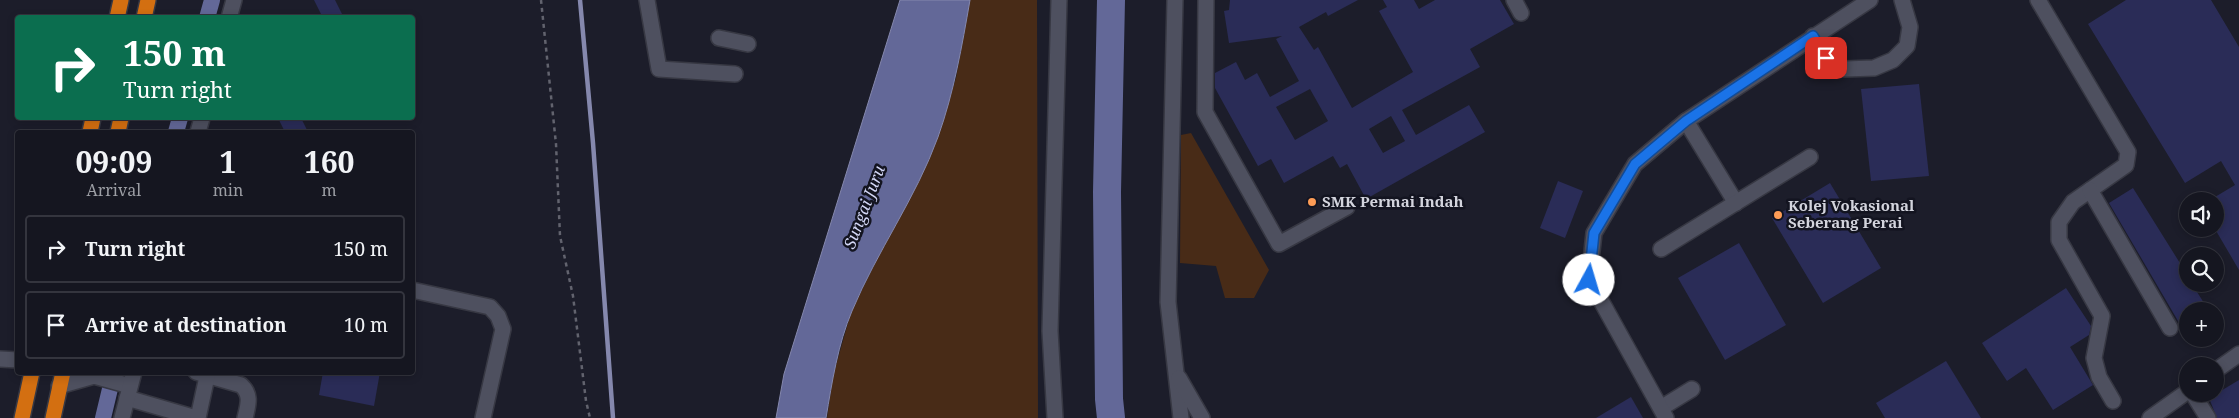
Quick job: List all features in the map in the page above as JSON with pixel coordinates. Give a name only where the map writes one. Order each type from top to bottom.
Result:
[{"type":"highway","points":[[118,15],[121,0]]},
{"type":"highway","points":[[145,15],[148,0]]},
{"type":"highway","points":[[22,418],[31,375]]},
{"type":"highway","points":[[53,418],[61,379]]},
{"type":"street","points":[[230,15],[234,0]]},
{"type":"street","points":[[647,0],[658,69],[735,74]]},
{"type":"street","points":[[1055,418],[1050,331],[1059,0]]},
{"type":"street","points":[[1175,0],[1168,302],[1177,374],[1180,418]]},
{"type":"street","points":[[1206,0],[1205,112],[1279,244],[1347,206]]},
{"type":"street","points":[[1692,389],[1663,413],[1589,280],[1594,233],[1635,164],[1686,121],[1870,0]]},
{"type":"street","points":[[1813,36],[1826,58],[1845,69],[1874,68],[1893,60],[1906,46],[1910,27],[1902,0]]},
{"type":"street","points":[[2038,0],[2128,152],[2126,165],[2073,202],[2059,222],[2059,240],[2102,316],[2094,358],[2099,376],[2113,401]]},
{"type":"street","points":[[719,38],[748,44]]},
{"type":"street","points":[[1686,121],[1736,203]]},
{"type":"street","points":[[1661,249],[1810,157]]},
{"type":"street","points":[[2090,190],[2170,328]]},
{"type":"street","points":[[415,291],[490,307],[498,316],[503,328],[483,418]]},
{"type":"street","points":[[2224,365],[2239,354]]},
{"type":"street","points":[[0,359],[15,360]]},
{"type":"street","points":[[1177,374],[1202,418]]},
{"type":"street","points":[[61,379],[96,376],[128,384],[197,418],[204,375]]},
{"type":"street","points":[[210,375],[241,385],[247,390],[250,399],[245,418]]},
{"type":"street","points":[[122,418],[128,384]]},
{"type":"street","points":[[2150,418],[2179,397]]},
{"type":"street","points":[[2198,402],[2208,418]]},
{"type":"path","points":[[541,0],[556,144],[560,236],[573,296],[586,401],[590,418]]},
{"type":"shaded area","points":[[970,0],[1037,0],[1038,418],[827,418],[833,376],[851,312],[937,138],[956,78]]},
{"type":"shaded area","points":[[1191,133],[1269,270],[1254,298],[1225,298],[1216,266],[1180,263],[1181,135]]},
{"type":"water","name":"Sungai Juru","points":[[900,0],[970,0],[957,69],[944,120],[919,181],[852,311],[839,350],[826,418],[776,418],[784,374]]},
{"type":"building","points":[[314,0],[335,0],[342,15],[322,15]]},
{"type":"building","points":[[1230,0],[1358,0],[1328,16],[1326,12],[1299,27],[1314,50],[1318,47],[1352,108],[1413,72],[1379,11],[1387,7],[1383,0],[1414,0],[1419,9],[1435,0],[1500,0],[1514,24],[1470,49],[1480,67],[1402,110],[1416,135],[1469,105],[1485,132],[1366,199],[1347,164],[1340,168],[1333,156],[1284,183],[1271,159],[1258,166],[1215,88],[1215,73],[1236,62],[1245,80],[1257,73],[1270,97],[1299,81],[1276,39],[1282,36],[1229,43],[1224,11],[1229,10]],"holes":[[[1310,89],[1328,121],[1295,140],[1276,107]],[[1391,116],[1405,141],[1383,153],[1369,129]]]},
{"type":"building","points":[[2126,0],[2211,0],[2239,47],[2239,270],[2220,237],[2224,237],[2223,192],[2235,185],[2221,161],[2185,183],[2088,24]]},
{"type":"building","points":[[1919,84],[1929,176],[1871,181],[1861,89]]},
{"type":"building","points":[[279,120],[302,120],[307,130],[284,130]]},
{"type":"building","points":[[1558,181],[1583,191],[1565,238],[1540,228]]},
{"type":"building","points":[[1830,183],[1881,268],[1823,303],[1772,218]]},
{"type":"building","points":[[2133,188],[2179,262],[2179,292],[2197,292],[2203,302],[2179,302],[2179,323],[2109,203]]},
{"type":"building","points":[[1739,243],[1786,325],[1725,360],[1678,278]]},
{"type":"building","points":[[2066,288],[2091,326],[2089,335],[2070,347],[2093,385],[2053,410],[2026,368],[2007,381],[1982,343]]},
{"type":"building","points":[[1946,361],[1981,418],[1885,418],[1876,403]]},
{"type":"building","points":[[322,375],[379,375],[374,406],[319,395]]},
{"type":"building","points":[[2239,380],[2239,418],[2217,418],[2211,402],[2224,402],[2224,389]]},
{"type":"building","points":[[1631,397],[1643,418],[1596,418]]},
{"type":"waterway","points":[[208,15],[212,0]]},
{"type":"waterway","points":[[580,0],[593,143],[613,418]]},
{"type":"waterway","points":[[1111,0],[1107,192],[1109,399],[1111,418]]},
{"type":"waterway","points":[[177,130],[179,120]]},
{"type":"waterway","points":[[103,418],[113,375]]},
{"type":"place","name":"SMK Permai Indah","points":[[1312,202]]},
{"type":"place","name":"Kolej Vokasional Seberang Perai","points":[[1778,215]]},
{"type":"route","points":[[1589,280],[1594,233],[1635,164],[1686,121],[1813,36],[1826,58]]}]
